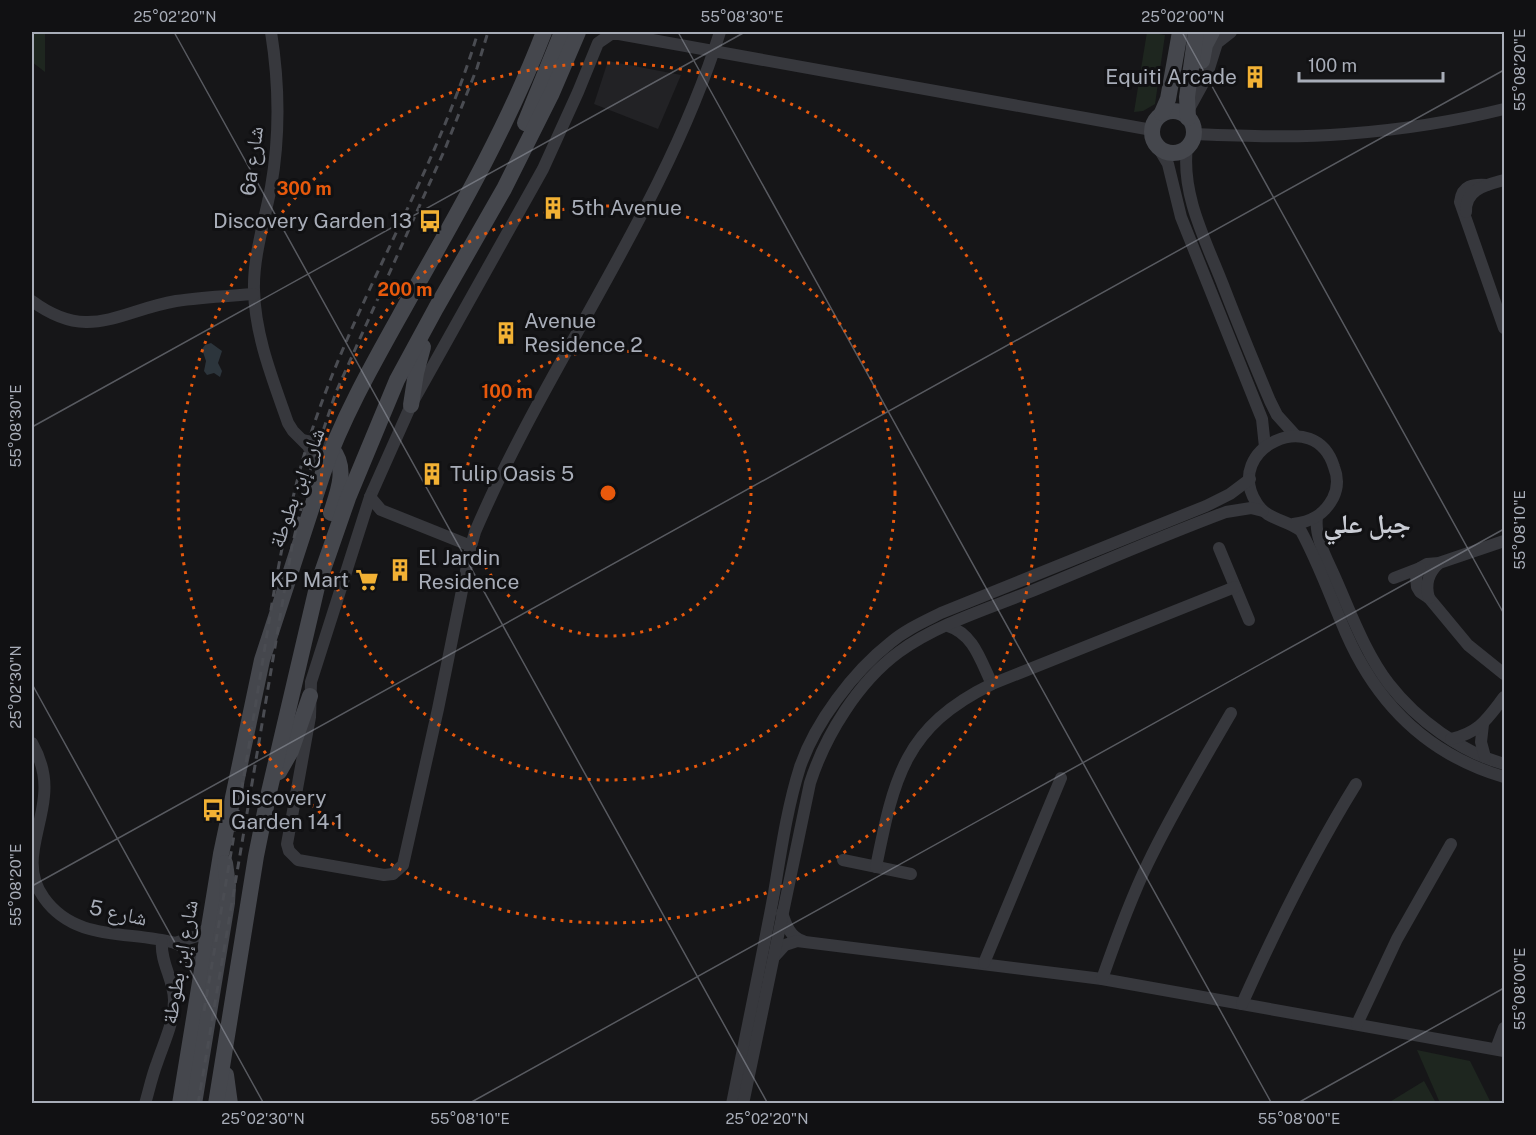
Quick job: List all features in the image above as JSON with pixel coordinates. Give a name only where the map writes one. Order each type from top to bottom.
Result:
[{"type":"main road","name":"شارع إبن بطوطة","points":[[180,1104],[221,854],[263,652],[323,473],[332,449],[393,329],[483,168],[514,105],[544,32]]},
{"type":"main road","points":[[477,237],[497,186],[530,114],[562,32]]},
{"type":"main road","points":[[216,1104],[256,856],[317,587],[348,498],[398,380],[477,237],[551,95],[578,32]]},
{"type":"main road","points":[[477,237],[510,192],[558,99],[587,32]]},
{"type":"main road","points":[[1189,122],[1196,32]]},
{"type":"main road","points":[[1189,122],[1179,112],[1162,114],[1155,120],[1152,130],[1152,136],[1158,147],[1164,151],[1176,153],[1189,122],[1205,45],[1212,32]]},
{"type":"main road","points":[[1162,114],[1168,99],[1178,36]]},
{"type":"main road","points":[[411,405],[416,373],[436,308]]},
{"type":"main road","points":[[317,587],[319,554],[341,480],[339,464],[332,449]]},
{"type":"main road","points":[[269,792],[291,751],[310,696]]},
{"type":"main road","points":[[194,1104],[227,903],[227,877],[221,854]]},
{"type":"main road","points":[[224,1054],[230,1104]]},
{"type":"street","name":"6a شارع","points":[[271,32],[276,84],[276,137],[271,187],[254,276],[254,294],[259,330],[268,366],[288,423],[303,440],[323,473]]},
{"type":"street","points":[[720,32],[714,52],[694,100],[644,212],[516,445],[475,532],[405,859],[400,868],[389,875],[298,860],[289,851],[287,838],[310,717],[311,682],[369,497],[411,405],[543,170],[597,43],[603,37],[619,34],[714,52],[1152,130]]},
{"type":"street","points":[[1231,32],[1217,43],[1189,122],[1186,171],[1191,198],[1201,230],[1270,401],[1277,415],[1296,436]]},
{"type":"street","points":[[1189,122],[1344,135],[1414,127],[1504,109]]},
{"type":"street","points":[[1158,147],[1167,164],[1181,217],[1262,419],[1264,447]]},
{"type":"street","points":[[1504,180],[1487,184],[1475,191],[1468,199],[1466,210],[1468,222],[1504,327]]},
{"type":"street","points":[[32,301],[48,312],[68,319],[99,322],[178,301],[254,294]]},
{"type":"street","points":[[743,1104],[810,783],[831,733],[867,684],[884,665],[916,641],[978,612],[1226,512],[1251,508],[1282,522],[1293,524],[1317,517],[1329,506],[1336,491],[1337,475],[1332,459],[1325,450],[1307,438],[1296,436],[1279,439],[1264,447],[1252,467],[1250,479],[1254,496],[1263,512]]},
{"type":"street","points":[[303,440],[322,444],[332,449]]},
{"type":"street","points":[[732,1104],[785,828],[800,769],[819,726],[858,674],[889,643],[926,620],[1206,506],[1230,494],[1250,479]]},
{"type":"street","points":[[369,497],[381,510],[471,546]]},
{"type":"street","points":[[362,518],[381,510]]},
{"type":"street","points":[[1317,517],[1318,536],[1329,563],[1356,626],[1381,672],[1397,693],[1451,739],[1504,764]]},
{"type":"street","points":[[1293,524],[1301,531],[1309,546],[1356,653],[1379,692],[1410,724],[1446,753],[1504,777]]},
{"type":"street","points":[[451,537],[475,532]]},
{"type":"street","points":[[1394,578],[1427,564],[1439,563],[1504,541]]},
{"type":"street","points":[[1219,548],[1249,620]]},
{"type":"street","points":[[1429,598],[1427,590],[1429,575],[1439,563]]},
{"type":"street","points":[[1420,568],[1416,577],[1417,587],[1424,596],[1429,598],[1468,645],[1504,674]]},
{"type":"street","points":[[876,867],[896,780],[919,740],[943,715],[972,694],[992,684],[1235,586]]},
{"type":"street","points":[[971,641],[972,626],[978,612]]},
{"type":"street","points":[[948,626],[961,632],[971,641],[992,684]]},
{"type":"street","points":[[1451,739],[1467,734],[1483,724],[1504,697]]},
{"type":"street","points":[[1102,979],[1126,912],[1147,865],[1170,819],[1231,713]]},
{"type":"street","points":[[1483,724],[1481,742],[1485,757]]},
{"type":"street","name":"شارع 5","points":[[32,743],[41,764],[45,784],[32,858],[35,881],[44,898],[58,913],[83,927],[175,944]]},
{"type":"street","points":[[984,963],[1061,778]]},
{"type":"street","points":[[1242,1004],[1306,870],[1356,784]]},
{"type":"street","points":[[1357,1024],[1397,939],[1451,844]]},
{"type":"street","points":[[843,860],[911,874]]},
{"type":"street","points":[[782,912],[790,931],[803,941]]},
{"type":"street","points":[[175,944],[197,936],[209,927]]},
{"type":"street","points":[[772,959],[785,945],[803,941],[984,963],[1102,979],[1500,1050],[1504,1028]]},
{"type":"street","points":[[145,1104],[174,1010],[173,987],[162,954],[162,942]]},
{"type":"street","points":[[175,944],[193,956],[201,968]]},
{"type":"shaded area","points":[[32,32],[45,32],[45,72],[32,62]]},
{"type":"shaded area","points":[[1147,32],[1165,35],[1155,104],[1143,111],[1134,112]]},
{"type":"shaded area","points":[[608,61],[681,75],[658,129],[594,104]]},
{"type":"shaded area","points":[[211,343],[222,351],[218,363],[222,371],[220,377],[214,373],[207,375],[204,371],[206,361],[202,349]]},
{"type":"shaded area","points":[[1417,1050],[1470,1061],[1491,1103],[1440,1103]]},
{"type":"shaded area","points":[[1424,1081],[1436,1103],[1388,1103]]},
{"type":"railway","points":[[204,1011],[277,577],[288,518],[303,459],[342,351],[438,140],[460,87],[478,32]]},
{"type":"railway","points":[[198,1104],[292,546],[312,464],[336,392],[445,149],[477,68],[488,32]]},
{"type":"place","name":"Equiti Arcade","points":[[1255,77]]},
{"type":"place","name":"5th Avenue","points":[[553,208]]},
{"type":"place","name":"Discovery Garden 13","points":[[430,221]]},
{"type":"place","name":"Avenue Residence 2","points":[[506,333]]},
{"type":"place","name":"Tulip Oasis 5","points":[[432,474]]},
{"type":"place","name":"El Jardin Residence","points":[[400,570]]},
{"type":"place","name":"KP Mart","points":[[367,580]]},
{"type":"place","name":"Discovery Garden 14 1","points":[[213,810]]},
{"type":"district","name":"جبل علي","points":[[1367,524]]}]
